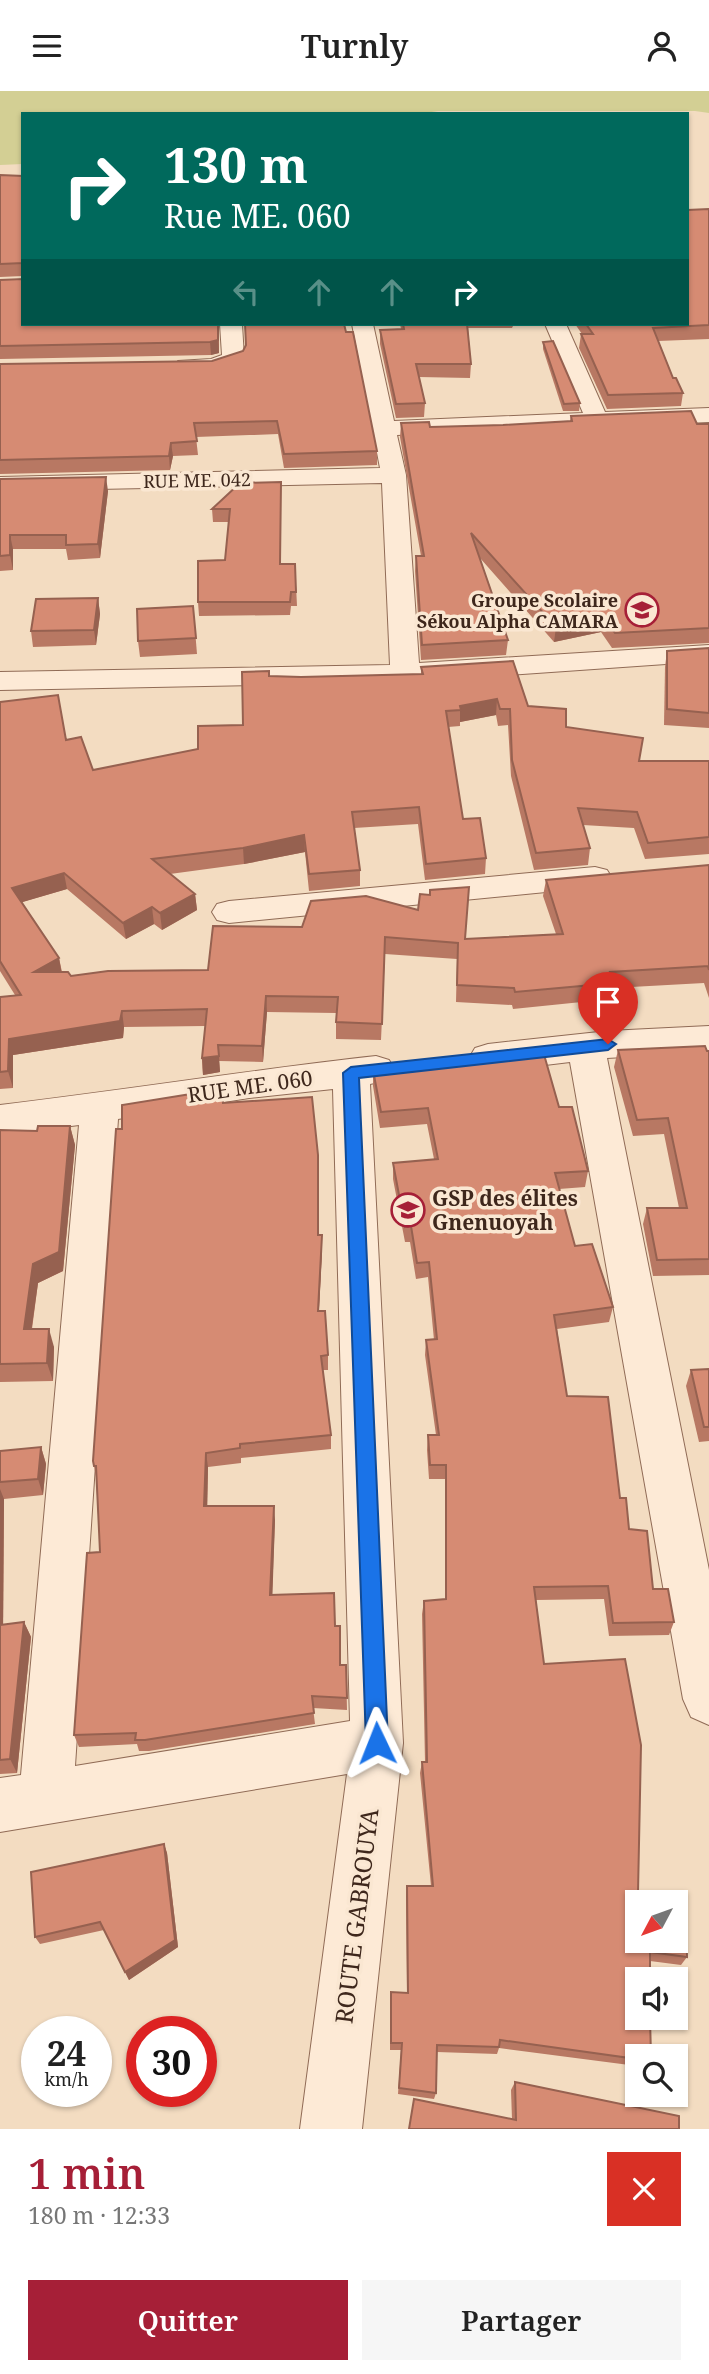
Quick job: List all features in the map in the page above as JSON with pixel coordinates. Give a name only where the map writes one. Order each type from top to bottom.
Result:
[{"type":"street","points":[[160,366],[225,363],[233,358],[231,326]]},
{"type":"street","points":[[362,326],[394,475],[405,673]]},
{"type":"street","points":[[556,326],[597,419]]},
{"type":"street","points":[[386,428],[709,415]]},
{"type":"street","name":"RUE ME. 042","points":[[0,484],[394,475]]},
{"type":"street","points":[[0,681],[405,673],[709,653]]},
{"type":"street","points":[[229,912],[627,875]]},
{"type":"street","points":[[448,1062],[586,1047],[709,1039]]},
{"type":"street","points":[[586,1047],[709,1699]]},
{"type":"street","name":"RUE ME. 060","points":[[0,1120],[100,1108],[249,1084],[406,1067]]},
{"type":"street","name":"ROUTE GABROUYA","points":[[331,2129],[377,1743],[351,1073]]},
{"type":"street","points":[[100,1108],[23,1801],[377,1743]]},
{"type":"shaded area","points":[[0,91],[709,91],[709,113],[21,112],[21,164],[0,165]]},
{"type":"building","points":[[0,175],[21,176],[21,263],[0,264]]},
{"type":"building","points":[[709,209],[709,325],[653,328],[673,378],[676,378],[683,393],[608,395],[581,334],[593,334],[587,326],[689,326],[689,210]]},
{"type":"building","points":[[21,279],[21,326],[218,326],[218,340],[0,346],[0,280]]},
{"type":"building","points":[[245,326],[344,326],[346,332],[353,332],[377,451],[284,454],[277,421],[194,423],[197,441],[171,443],[169,456],[0,460],[0,364],[212,361],[243,351],[246,345]]},
{"type":"building","points":[[403,326],[467,326],[471,364],[416,364],[425,403],[396,404],[380,330],[404,329]]},
{"type":"building","points":[[553,341],[580,403],[564,404],[543,342]]},
{"type":"building","points":[[691,411],[697,424],[709,424],[709,628],[615,633],[603,617],[556,627],[471,533],[508,640],[422,645],[416,556],[424,556],[401,423],[429,422],[430,427],[503,425],[572,421],[571,416]]},
{"type":"building","points":[[106,477],[98,544],[66,545],[66,535],[10,535],[10,555],[0,556],[0,479]]},
{"type":"building","points":[[281,482],[280,564],[295,564],[296,592],[291,592],[290,602],[198,602],[198,561],[225,560],[230,509],[212,509],[240,483]]},
{"type":"building","points":[[98,598],[94,630],[31,631],[36,599]]},
{"type":"building","points":[[193,606],[196,638],[138,641],[137,609]]},
{"type":"building","points":[[709,648],[709,713],[667,709],[667,651]]},
{"type":"building","points":[[513,661],[528,706],[566,709],[566,727],[643,738],[639,761],[709,761],[709,837],[648,843],[637,812],[578,808],[590,848],[536,853],[512,760],[510,709],[500,709],[497,699],[460,706],[461,710],[446,711],[463,819],[480,818],[486,858],[426,864],[419,807],[352,812],[360,870],[309,874],[304,835],[243,848],[152,859],[195,894],[160,913],[152,907],[123,923],[64,873],[12,888],[59,958],[34,972],[68,972],[71,976],[108,971],[208,970],[213,926],[302,927],[311,901],[366,896],[418,910],[420,894],[430,895],[430,890],[469,887],[465,939],[563,934],[546,880],[709,865],[709,970],[708,966],[610,972],[614,983],[515,992],[514,988],[457,985],[458,943],[385,937],[382,1024],[336,1022],[338,997],[266,996],[262,1046],[218,1045],[219,1056],[202,1058],[207,1009],[122,1011],[120,1021],[9,1039],[8,1071],[0,1072],[0,997],[21,995],[0,961],[0,702],[58,695],[66,740],[81,737],[93,770],[198,749],[198,726],[243,725],[242,672],[269,671],[269,676],[301,677],[423,674],[421,667]]},
{"type":"building","points":[[705,1046],[709,1051],[709,1259],[657,1260],[647,1208],[687,1208],[668,1118],[637,1120],[618,1050]]},
{"type":"building","points":[[543,1051],[559,1107],[572,1107],[588,1171],[555,1173],[575,1246],[592,1244],[613,1307],[554,1315],[567,1396],[608,1397],[620,1498],[626,1498],[629,1529],[647,1531],[653,1589],[668,1589],[674,1622],[613,1623],[608,1586],[534,1587],[544,1664],[625,1659],[641,1745],[638,1890],[625,1890],[625,1953],[650,1953],[650,1967],[625,1967],[625,2030],[650,2030],[651,2044],[625,2044],[625,2057],[500,2040],[499,2047],[437,2045],[436,2093],[399,2088],[402,2043],[391,2043],[391,1992],[408,1993],[407,1886],[433,1886],[422,1762],[427,1762],[424,1601],[446,1599],[446,1465],[430,1465],[428,1435],[439,1435],[426,1340],[437,1339],[429,1262],[417,1263],[411,1226],[405,1227],[393,1163],[438,1159],[428,1108],[381,1112],[373,1070]]},
{"type":"building","points":[[222,1089],[223,1103],[312,1097],[318,1155],[318,1235],[322,1235],[318,1311],[325,1311],[328,1355],[321,1356],[331,1435],[240,1444],[240,1448],[206,1453],[204,1506],[274,1506],[270,1595],[334,1593],[335,1626],[340,1626],[340,1665],[346,1665],[347,1698],[312,1696],[314,1713],[145,1740],[135,1740],[136,1733],[74,1735],[87,1553],[100,1552],[96,1466],[93,1461],[116,1129],[122,1129],[122,1105]]},
{"type":"building","points":[[38,1126],[70,1126],[59,1252],[33,1264],[24,1329],[49,1329],[47,1363],[0,1364],[0,1130],[37,1131]]},
{"type":"building","points":[[709,1369],[709,1427],[704,1427],[691,1370]]},
{"type":"building","points":[[41,1447],[38,1479],[0,1482],[0,1451]]},
{"type":"building","points":[[24,1622],[10,1759],[0,1760],[0,1625]]},
{"type":"building","points":[[164,1844],[175,1940],[125,1972],[100,1922],[35,1937],[31,1872]]},
{"type":"building","points":[[657,1953],[687,1953],[687,1957]]},
{"type":"building","points":[[515,2082],[625,2105],[625,2107],[679,2116],[679,2129],[409,2129],[414,2099],[516,2120]]},
{"type":"place","name":"Groupe Scolaire Sékou Alpha CAMARA","points":[[642,610]]},
{"type":"place","name":"GSP des élites Gnenuoyah","points":[[408,1210]]},
{"type":"route","points":[[377,1743],[351,1073],[608,1044]]}]
